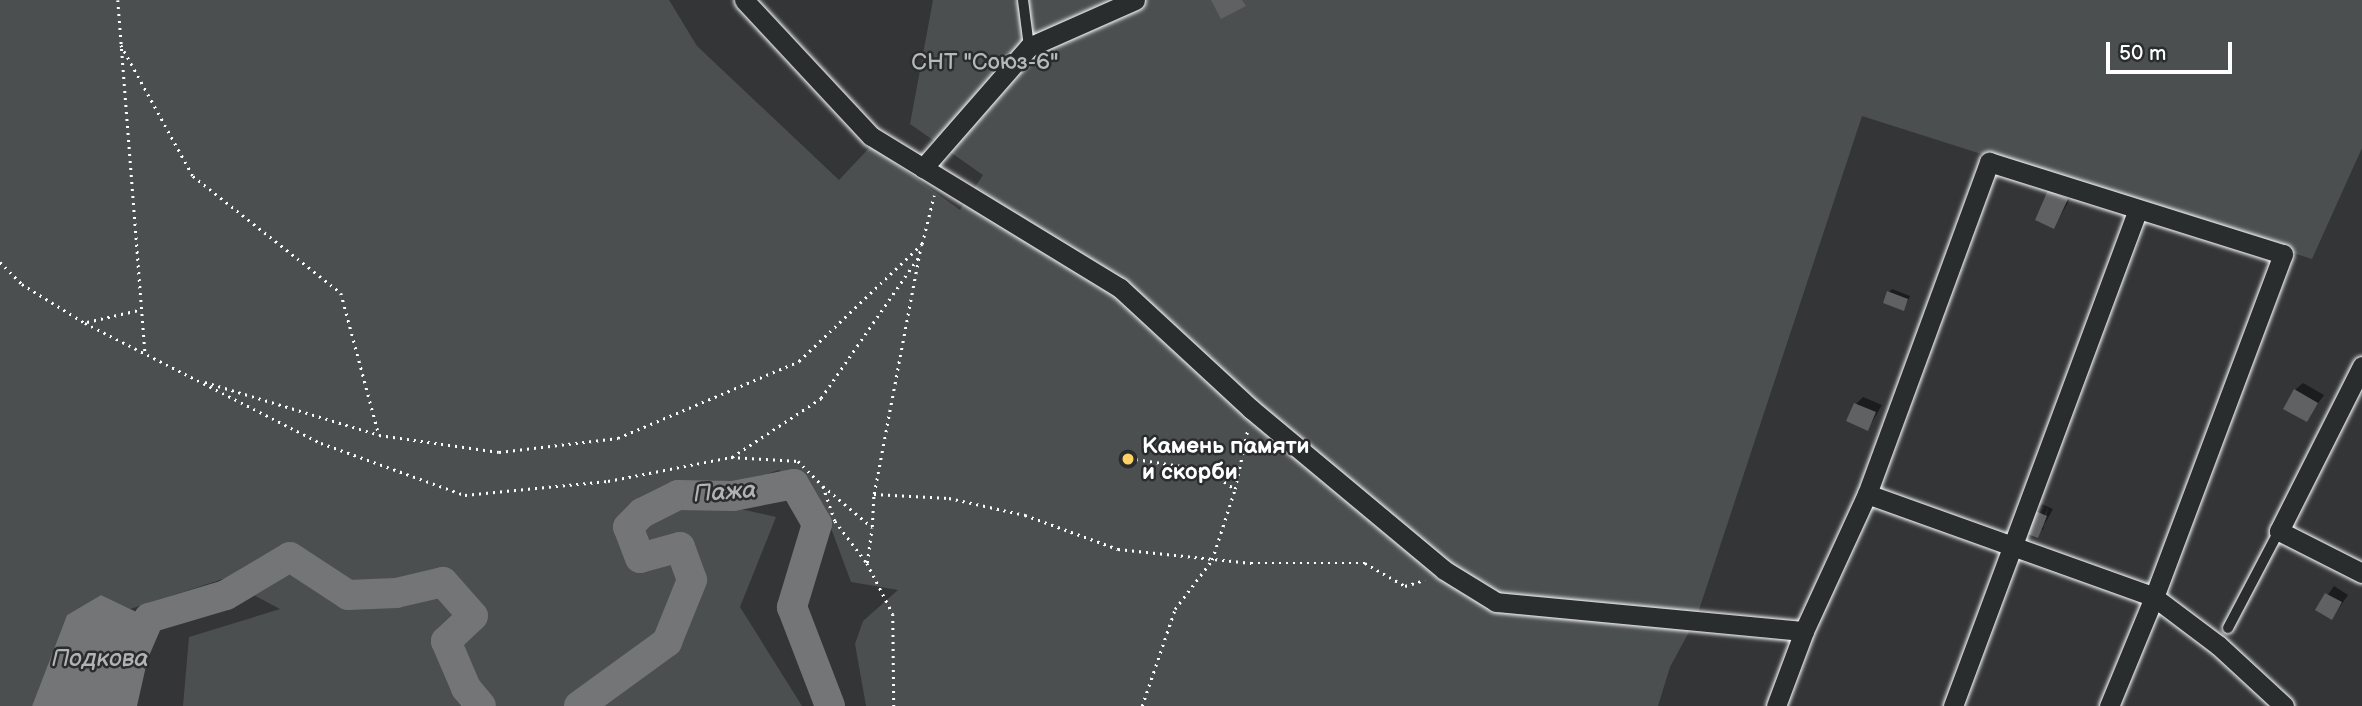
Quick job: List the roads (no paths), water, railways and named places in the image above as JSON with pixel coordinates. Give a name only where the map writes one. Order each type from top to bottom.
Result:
[{"type":"street","points":[[930,172],[1029,47],[1135,0]]},
{"type":"street","points":[[748,4],[871,136],[1120,288],[1251,409],[1444,570],[1496,602],[1804,631]]},
{"type":"street","points":[[1776,706],[1804,631],[1867,494],[1989,162],[2283,254],[2154,597],[2109,706]]},
{"type":"street","points":[[1953,706],[2015,547],[2138,209]]},
{"type":"street","points":[[2362,366],[2356,395],[2279,531],[2362,573]]},
{"type":"street","points":[[1867,494],[2154,597],[2218,645],[2284,706]]},
{"type":"lane","points":[[1023,0],[1029,47]]},
{"type":"lane","points":[[2228,628],[2279,531]]},
{"type":"water","name":"Подкова","points":[[101,595],[149,618],[151,644],[137,706],[32,706],[67,615]]},
{"type":"waterway","name":"Пажа","points":[[579,706],[667,642],[692,580],[680,547],[640,558],[628,527],[642,513],[678,495],[733,496],[794,484],[817,524],[792,607],[830,706]]},
{"type":"waterway","name":"Пажа","points":[[111,706],[149,618],[226,595],[290,557],[348,595],[396,593],[443,582],[473,616],[446,641],[466,688],[481,706]]},
{"type":"place","name":"Камень памяти и скорби","points":[[1128,459]]},
{"type":"park label","name":"СНТ \"Союз-6\"","points":[[985,62]]}]
